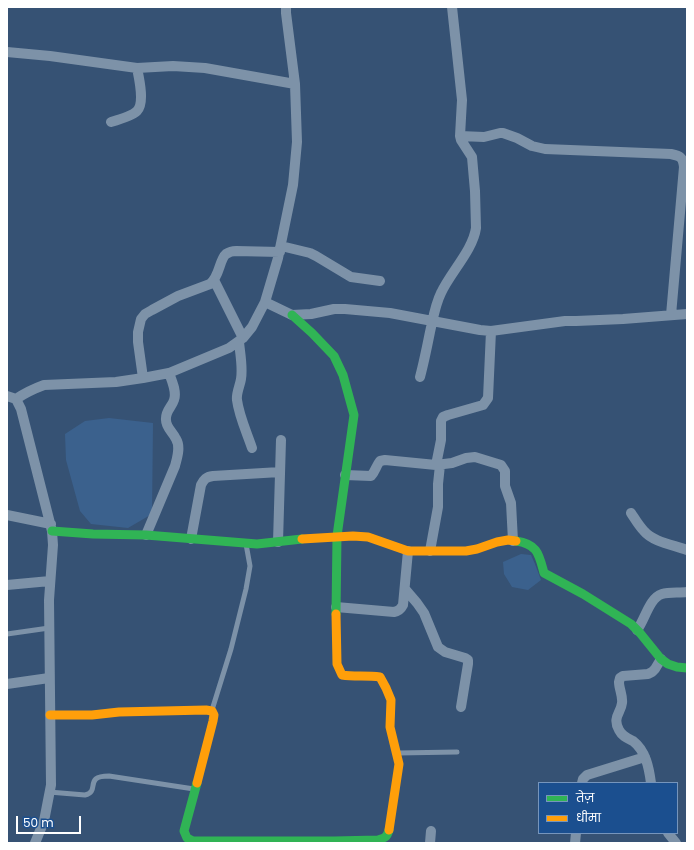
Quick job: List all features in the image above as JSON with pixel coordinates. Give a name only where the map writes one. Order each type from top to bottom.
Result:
[{"type":"street","points":[[35,843],[44,821],[51,785],[49,600],[53,545],[51,527],[21,409],[11,398],[44,385],[116,382],[169,373],[229,348],[241,340],[252,326],[265,302],[280,249],[293,185],[297,142],[295,84],[286,7]]},
{"type":"street","points":[[420,377],[439,297],[474,238],[476,228],[472,157],[460,136],[462,100],[452,7]]},
{"type":"street","points":[[7,52],[50,56],[137,68],[173,66],[205,68],[295,84]]},
{"type":"street","points":[[111,122],[138,111],[141,93],[137,68]]},
{"type":"street","points":[[460,136],[484,137],[500,133],[517,138],[532,146],[545,149],[671,154],[681,158],[683,160],[684,167],[671,315]]},
{"type":"street","points":[[143,378],[138,342],[138,332],[141,319],[145,314],[178,296],[210,284],[214,280],[226,254],[236,251],[280,249],[310,253],[351,276],[380,281]]},
{"type":"street","points":[[214,280],[241,340],[241,379],[237,400],[252,448]]},
{"type":"street","points":[[50,715],[92,715],[119,712],[212,711],[214,715],[213,721],[183,834],[193,841],[334,842],[378,840],[385,838],[388,834],[399,764],[390,726],[391,697],[380,677],[342,675],[338,670],[337,664],[337,536],[354,414],[343,375],[334,356],[325,345],[292,315],[265,302]]},
{"type":"street","points":[[292,315],[311,314],[334,309],[345,309],[390,313],[491,331],[565,321],[687,314]]},
{"type":"street","points":[[430,550],[438,507],[438,465],[442,421],[443,418],[448,415],[483,405],[488,398],[491,331]]},
{"type":"street","points":[[146,535],[175,466],[178,455],[177,439],[166,424],[166,413],[174,402],[175,398],[169,373]]},
{"type":"street","points":[[278,542],[281,440]]},
{"type":"street","points":[[345,475],[371,476],[380,461],[384,460],[438,465],[475,457],[501,465],[505,471],[505,486],[511,503],[513,541]]},
{"type":"street","points":[[191,539],[203,480],[207,477],[213,476],[280,472]]},
{"type":"street","points":[[631,513],[645,532],[650,536],[657,540],[687,550]]},
{"type":"street","points":[[7,515],[51,527],[93,534],[146,535],[246,543],[353,536],[368,537],[408,551],[466,551],[497,542],[508,540],[519,541],[534,547],[538,552],[544,573],[584,594],[631,624],[641,624]]},
{"type":"street","points":[[336,606],[394,612],[402,608],[408,551]]},
{"type":"street","points":[[7,585],[50,581]]},
{"type":"street","points":[[405,589],[424,613],[438,647],[445,652],[466,658],[468,660],[461,707]]},
{"type":"street","points":[[641,624],[652,601],[656,597],[662,594],[687,592]]},
{"type":"street","points":[[641,624],[661,658],[668,664],[687,668]]},
{"type":"street","points":[[651,782],[645,757],[638,746],[623,735],[618,729],[616,718],[622,704],[619,682],[620,678],[623,676],[648,674],[652,672],[661,658]]},
{"type":"street","points":[[7,684],[49,678]]},
{"type":"street","points":[[582,782],[587,775],[645,757]]},
{"type":"street","points":[[430,843],[431,831]]},
{"type":"street","points":[[669,834],[676,843]]},
{"type":"lane","points":[[212,711],[231,650],[246,589],[250,566],[246,543]]},
{"type":"lane","points":[[7,634],[49,628]]},
{"type":"lane","points":[[397,753],[457,752]]},
{"type":"lane","points":[[49,792],[85,795],[91,792],[94,781],[102,776],[195,790]]},
{"type":"water","points":[[109,418],[153,423],[152,514],[128,528],[91,524],[80,511],[66,460],[65,434],[85,421]]},
{"type":"water","points":[[521,554],[531,555],[541,580],[528,590],[512,587],[504,574],[503,562]]},
{"type":"traffic: fast","points":[[292,315],[334,356],[343,375],[354,415],[337,536],[336,614]]},
{"type":"traffic: fast","points":[[52,531],[93,534],[146,535],[257,544],[302,539]]},
{"type":"traffic: fast","points":[[516,541],[523,542],[536,551],[541,561],[544,573],[583,594],[631,624],[661,659],[668,664],[687,668]]},
{"type":"traffic: fast","points":[[197,783],[184,831],[187,838],[193,841],[378,840],[385,837],[389,830]]},
{"type":"traffic: slow","points":[[302,539],[353,536],[368,537],[408,551],[466,551],[497,542],[508,540],[516,541]]},
{"type":"traffic: slow","points":[[336,614],[337,664],[342,675],[380,677],[391,700],[390,727],[399,764],[389,830]]},
{"type":"traffic: slow","points":[[50,715],[92,715],[119,712],[212,711],[214,715],[213,721],[197,783]]}]
